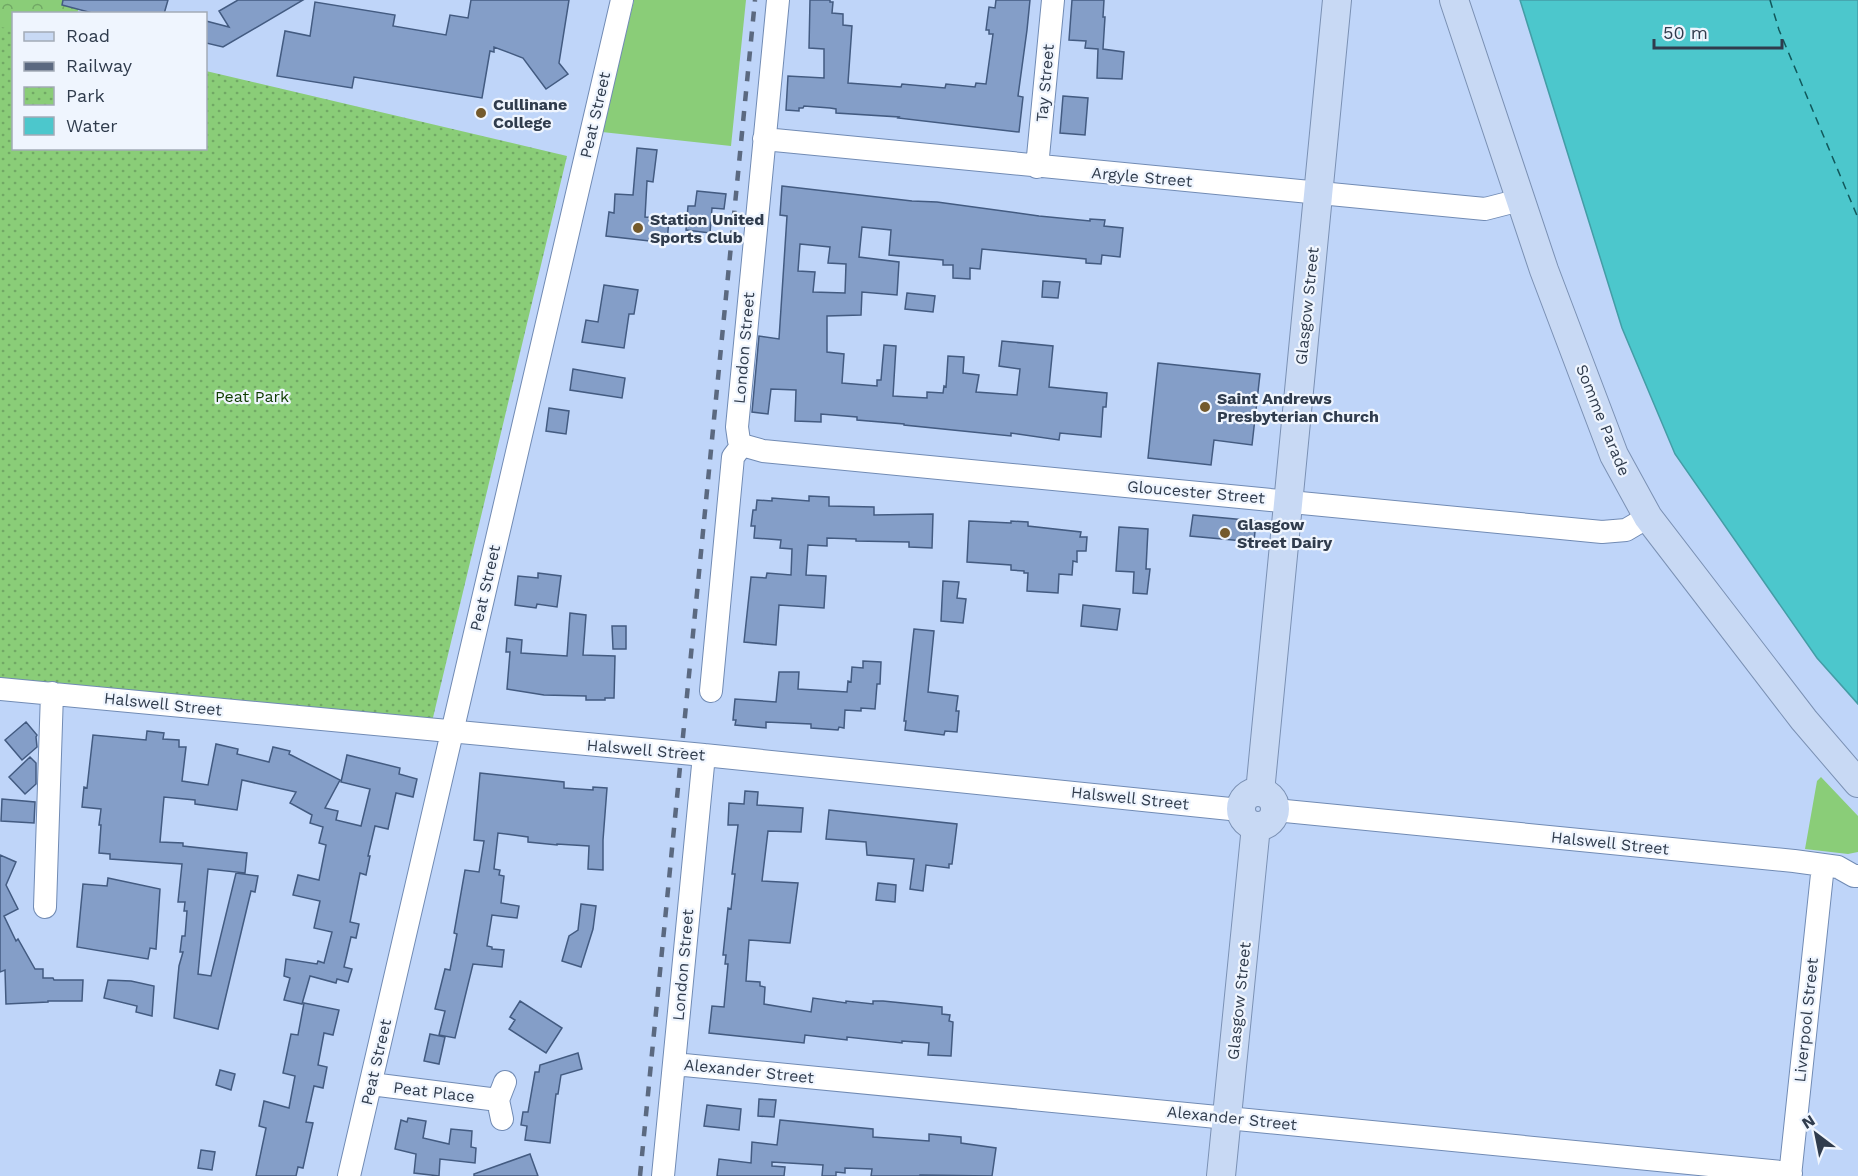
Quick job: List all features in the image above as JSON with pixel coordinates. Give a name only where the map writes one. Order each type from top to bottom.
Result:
[{"type":"main road","name":"Glasgow Street","points":[[1221,1176],[1336,0]]},
{"type":"main road","name":"Somme Parade","points":[[1454,0],[1544,270],[1614,455],[1648,517],[1804,720],[1858,783]]},
{"type":"street","name":"Peat Street","points":[[349,1176],[622,0]]},
{"type":"street","name":"London Street","points":[[742,445],[736,427],[778,0]]},
{"type":"street","name":"Tay Street","points":[[1037,166],[1053,0]]},
{"type":"street","name":"Argyle Street","points":[[764,139],[1485,209],[1520,200]]},
{"type":"street","name":"Gloucester Street","points":[[742,445],[763,451],[1602,532],[1626,530],[1648,517]]},
{"type":"street","points":[[711,692],[733,457],[742,445]]},
{"type":"street","name":"Halswell Street","points":[[0,688],[1844,867]]},
{"type":"street","points":[[45,907],[52,693]]},
{"type":"street","name":"London Street","points":[[663,1176],[704,755]]},
{"type":"street","name":"Liverpool Street","points":[[1790,1174],[1844,867]]},
{"type":"street","name":"Alexander Street","points":[[674,1064],[1790,1174]]},
{"type":"street","name":"Peat Place","points":[[371,1084],[502,1100]]},
{"type":"green space","points":[[0,0],[83,0],[77,12],[12,12],[12,134],[0,150]]},
{"type":"green space","points":[[634,0],[746,0],[731,146],[602,132]]},
{"type":"green space","name":"Peat Park","points":[[0,27],[12,29],[12,150],[207,150],[207,71],[567,156],[431,726],[0,683]]},
{"type":"green space","points":[[1821,777],[1858,816],[1858,852],[1848,854],[1805,849],[1817,781]]},
{"type":"water","points":[[1520,0],[1858,0],[1858,704],[1817,658],[1675,454],[1622,328]]},
{"type":"building","points":[[63,0],[168,0],[165,12],[88,12],[62,5]]},
{"type":"building","points":[[238,0],[303,0],[223,47],[207,43],[207,21],[229,27],[219,11]]},
{"type":"building","points":[[471,0],[569,0],[559,63],[568,74],[546,89],[523,58],[494,47],[494,52],[490,51],[482,98],[354,77],[352,88],[277,76],[285,31],[310,36],[315,2],[395,15],[393,26],[446,35],[450,15],[468,18]]},
{"type":"building","points":[[810,0],[830,0],[833,2],[832,13],[843,14],[843,25],[852,26],[848,83],[945,88],[946,84],[975,87],[976,83],[986,84],[993,34],[989,34],[989,30],[986,30],[989,7],[995,8],[996,0],[1030,0],[1018,96],[1023,97],[1019,132],[899,117],[836,113],[836,109],[830,108],[804,106],[799,108],[799,111],[786,110],[788,76],[824,78],[824,49],[809,48]]},
{"type":"building","points":[[1072,0],[1104,0],[1103,49],[1124,52],[1122,79],[1097,78],[1098,49],[1085,48],[1086,41],[1069,40]]},
{"type":"building","points":[[1063,96],[1088,98],[1085,135],[1060,133]]},
{"type":"building","points":[[637,148],[657,150],[653,182],[647,181],[645,217],[669,219],[667,243],[606,236],[609,212],[614,213],[615,194],[633,195]]},
{"type":"building","points":[[782,186],[937,202],[1039,216],[1090,221],[1090,219],[1105,220],[1104,226],[1123,228],[1120,257],[1102,255],[1101,264],[1086,263],[1086,259],[982,249],[980,269],[970,268],[970,279],[953,278],[953,265],[943,265],[943,260],[889,255],[891,230],[862,227],[859,257],[899,262],[897,295],[862,292],[861,315],[827,316],[827,352],[844,354],[842,383],[877,386],[877,380],[881,380],[884,345],[896,346],[893,396],[927,398],[927,392],[943,393],[944,386],[946,387],[948,356],[964,357],[963,373],[979,375],[976,392],[1017,395],[1020,369],[999,366],[1002,341],[1053,346],[1049,387],[1107,393],[1106,407],[1103,407],[1101,437],[1060,433],[1059,440],[1011,433],[1011,436],[857,420],[857,417],[821,414],[821,422],[795,421],[796,390],[771,389],[768,414],[752,412],[759,336],[779,339],[787,216],[780,215]],"holes":[[[800,244],[830,247],[828,263],[846,264],[845,293],[813,292],[815,272],[798,271]]]},
{"type":"building","points":[[697,191],[726,194],[724,209],[712,208],[710,233],[686,230],[688,206],[695,206]]},
{"type":"building","points":[[1043,281],[1060,282],[1058,298],[1042,297]]},
{"type":"building","points":[[604,285],[638,290],[634,314],[629,314],[624,348],[582,342],[586,320],[598,322]]},
{"type":"building","points":[[907,293],[935,296],[933,312],[905,309]]},
{"type":"building","name":"Saint Andrews Presbyterian Church","points":[[1158,363],[1260,374],[1252,445],[1214,440],[1211,465],[1148,458]]},
{"type":"building","points":[[573,369],[625,378],[622,398],[570,390]]},
{"type":"building","points":[[549,408],[569,411],[566,434],[546,431]]},
{"type":"building","points":[[809,496],[829,497],[829,506],[874,507],[874,515],[933,514],[932,548],[909,547],[909,542],[827,538],[827,546],[808,545],[806,575],[826,576],[824,608],[779,605],[776,645],[744,642],[751,577],[766,578],[767,573],[791,575],[792,549],[780,548],[781,540],[754,538],[755,526],[751,526],[757,500],[772,501],[772,498],[809,501]]},
{"type":"building","points":[[1193,515],[1256,521],[1254,542],[1190,536]]},
{"type":"building","points":[[969,521],[1028,522],[1028,526],[1081,532],[1080,537],[1087,537],[1086,551],[1077,551],[1077,562],[1073,561],[1072,575],[1059,574],[1058,593],[1027,591],[1028,573],[1024,571],[1011,570],[1011,565],[967,562]]},
{"type":"building","points":[[1119,527],[1148,529],[1146,569],[1150,569],[1147,594],[1133,593],[1134,572],[1116,571]]},
{"type":"building","points":[[538,573],[561,576],[557,607],[537,604],[536,608],[515,605],[518,576],[538,578]]},
{"type":"building","points":[[943,581],[959,582],[957,598],[966,599],[963,623],[941,621]]},
{"type":"building","points":[[1083,605],[1120,609],[1117,630],[1081,626]]},
{"type":"building","points":[[570,613],[586,615],[583,655],[615,656],[614,698],[586,700],[586,696],[544,695],[507,689],[510,652],[506,652],[507,638],[522,640],[521,653],[567,656]]},
{"type":"building","points":[[612,626],[626,626],[626,649],[613,649]]},
{"type":"building","points":[[914,629],[934,631],[928,692],[958,696],[957,732],[945,731],[944,735],[905,730]]},
{"type":"building","points":[[863,661],[881,662],[875,709],[845,710],[844,728],[839,727],[838,730],[811,728],[811,724],[766,722],[766,728],[735,725],[736,720],[733,720],[735,699],[776,702],[779,672],[799,672],[798,689],[847,692],[848,681],[851,682],[852,667],[863,668]]},
{"type":"building","points":[[26,722],[37,735],[37,747],[22,760],[5,740]]},
{"type":"building","points":[[147,731],[164,733],[163,739],[179,740],[179,747],[186,747],[182,781],[208,785],[216,744],[238,749],[237,754],[269,762],[273,747],[290,751],[289,754],[340,780],[325,808],[338,811],[336,820],[361,826],[370,789],[341,782],[347,755],[400,768],[399,774],[417,779],[413,797],[396,793],[388,829],[375,826],[366,875],[360,873],[350,922],[359,924],[356,938],[351,937],[344,967],[352,969],[348,982],[337,979],[336,983],[310,976],[302,1004],[284,1000],[290,978],[284,976],[286,959],[324,963],[332,932],[314,928],[320,901],[293,895],[298,875],[319,880],[326,845],[319,843],[323,827],[310,823],[312,815],[290,803],[296,792],[242,780],[237,810],[195,804],[195,800],[164,797],[160,842],[183,843],[183,846],[247,853],[245,873],[208,869],[198,974],[211,976],[236,873],[258,876],[255,892],[251,891],[218,1029],[174,1018],[179,966],[183,952],[180,952],[182,936],[185,936],[187,911],[184,911],[185,902],[178,902],[182,864],[110,859],[110,854],[99,853],[101,809],[82,807],[84,787],[87,788],[93,735],[146,740]]},
{"type":"building","points":[[30,757],[36,763],[36,784],[25,794],[9,777]]},
{"type":"building","points":[[480,773],[564,782],[564,788],[593,790],[593,787],[607,788],[603,870],[588,869],[589,846],[528,842],[528,837],[498,833],[494,869],[500,870],[499,875],[504,876],[501,903],[519,906],[517,918],[492,915],[487,946],[504,950],[502,967],[473,964],[455,1038],[439,1035],[445,1011],[435,1009],[445,969],[450,970],[465,870],[479,872],[484,841],[474,840]]},
{"type":"building","points":[[745,791],[758,792],[757,805],[803,808],[801,832],[768,831],[762,881],[798,883],[790,943],[749,940],[746,981],[760,982],[760,986],[765,987],[764,1004],[811,1012],[813,998],[846,1003],[846,1001],[873,1004],[873,1001],[883,1001],[942,1007],[942,1014],[950,1015],[949,1021],[953,1022],[951,1056],[928,1055],[929,1043],[902,1041],[902,1043],[847,1037],[847,1040],[805,1035],[804,1043],[709,1033],[712,1006],[724,1007],[728,964],[725,964],[726,955],[723,955],[728,908],[731,909],[735,874],[732,874],[738,825],[728,825],[729,803],[744,804]]},
{"type":"building","points":[[2,799],[35,802],[34,823],[1,821]]},
{"type":"building","points":[[829,810],[957,824],[952,864],[949,864],[949,868],[926,865],[923,891],[910,889],[914,859],[867,855],[866,842],[826,839]]},
{"type":"building","points":[[0,855],[16,862],[6,885],[18,909],[4,916],[16,941],[18,939],[35,969],[43,969],[43,978],[83,980],[82,1001],[6,1004],[5,970],[0,972]]},
{"type":"building","points":[[108,878],[160,889],[156,949],[150,948],[148,959],[77,947],[83,884],[107,886]]},
{"type":"building","points":[[878,883],[896,885],[895,902],[876,900]]},
{"type":"building","points":[[581,904],[596,906],[593,929],[581,967],[562,961],[569,936],[578,930]]},
{"type":"building","points":[[108,980],[131,981],[154,986],[152,1016],[136,1012],[137,1006],[104,998]]},
{"type":"building","points":[[520,1001],[562,1028],[546,1053],[509,1029],[515,1020],[510,1017]]},
{"type":"building","points":[[304,1003],[339,1010],[333,1035],[324,1033],[318,1065],[327,1067],[323,1088],[314,1086],[306,1122],[313,1123],[303,1168],[298,1167],[296,1176],[256,1176],[266,1128],[259,1126],[264,1101],[289,1108],[295,1076],[283,1073],[291,1034],[298,1035]]},
{"type":"building","points":[[430,1034],[445,1037],[439,1064],[424,1061]]},
{"type":"building","points":[[578,1053],[582,1069],[561,1075],[558,1094],[556,1094],[550,1143],[525,1140],[527,1126],[521,1125],[523,1112],[528,1112],[535,1072],[539,1072],[540,1065]]},
{"type":"building","points":[[220,1070],[235,1074],[231,1090],[216,1085]]},
{"type":"building","points":[[759,1099],[776,1100],[774,1117],[758,1116]]},
{"type":"building","points":[[707,1105],[741,1109],[739,1130],[704,1126]]},
{"type":"building","points":[[408,1118],[426,1121],[423,1138],[449,1144],[451,1129],[472,1131],[471,1147],[476,1148],[475,1163],[440,1159],[439,1176],[414,1173],[416,1154],[395,1149],[401,1120],[407,1122]]},
{"type":"building","points":[[780,1120],[873,1129],[873,1137],[929,1141],[929,1134],[961,1137],[961,1143],[996,1148],[992,1176],[871,1176],[872,1169],[845,1168],[845,1173],[836,1172],[836,1176],[822,1176],[823,1165],[772,1162],[772,1166],[785,1167],[784,1176],[717,1176],[719,1159],[751,1163],[752,1142],[777,1145]]},
{"type":"building","points":[[201,1150],[215,1152],[212,1170],[198,1168]]},
{"type":"building","points":[[530,1154],[538,1176],[474,1176],[474,1174]]},
{"type":"ferry route","points":[[1770,0],[1779,30],[1858,218]]},
{"type":"railway","points":[[640,1176],[755,0]]},
{"type":"place","name":"Cullinane College","points":[[481,113]]},
{"type":"place","name":"Station United Sports Club","points":[[638,228]]},
{"type":"place","name":"Saint Andrews Presbyterian Church","points":[[1205,407]]},
{"type":"place","name":"Glasgow Street Dairy","points":[[1225,533]]}]
